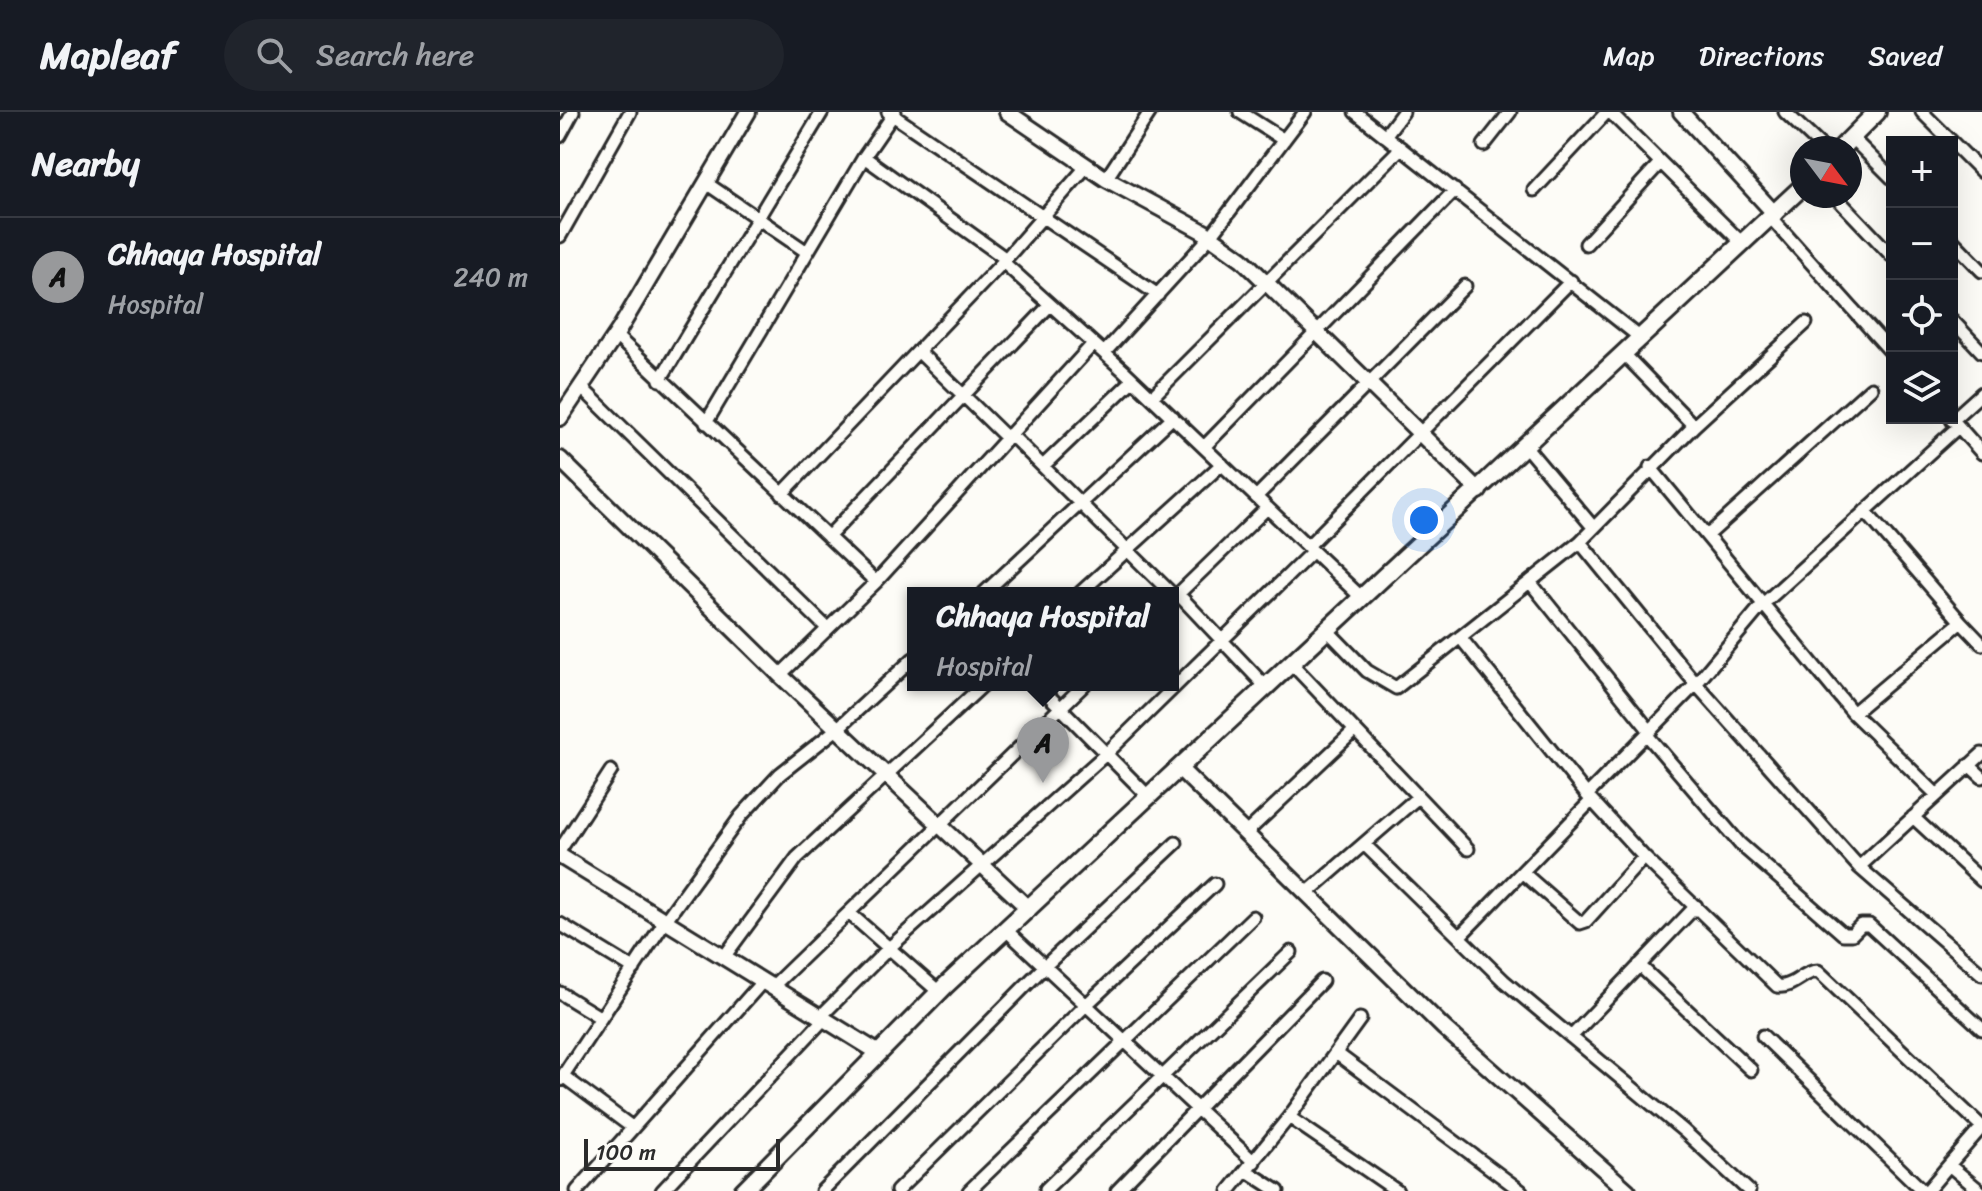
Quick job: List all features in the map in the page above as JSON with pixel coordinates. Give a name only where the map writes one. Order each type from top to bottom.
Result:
[{"type":"main road","points":[[1853,136],[1877,112]]},
{"type":"main road","points":[[743,1191],[939,992],[1790,199]]},
{"type":"street","points":[[560,136],[573,112]]},
{"type":"street","points":[[560,236],[630,112]]},
{"type":"street","points":[[560,418],[616,336],[748,112]]},
{"type":"street","points":[[660,380],[822,112]]},
{"type":"street","points":[[1007,112],[1106,179],[1211,236],[1265,281],[1479,491]]},
{"type":"street","points":[[1240,112],[1284,140]]},
{"type":"street","points":[[1104,353],[1211,236],[1305,112]]},
{"type":"street","points":[[1355,112],[1642,339]]},
{"type":"street","points":[[1385,136],[1403,112]]},
{"type":"street","points":[[1484,145],[1510,112]]},
{"type":"street","points":[[1534,190],[1608,112],[1743,244]]},
{"type":"street","points":[[1681,112],[1891,352]]},
{"type":"street","points":[[1785,112],[1810,136]]},
{"type":"street","points":[[1922,112],[1946,136]]},
{"type":"street","points":[[706,423],[892,113],[1158,295]]},
{"type":"street","points":[[1106,179],[1148,113]]},
{"type":"street","points":[[1152,397],[1401,148]]},
{"type":"street","points":[[1958,148],[1982,172]]},
{"type":"street","points":[[1862,155],[1886,173]]},
{"type":"street","points":[[864,157],[1004,261],[1049,306],[1152,397],[1363,599]]},
{"type":"street","points":[[1586,244],[1660,163]]},
{"type":"street","points":[[782,494],[1004,261],[1087,166]]},
{"type":"street","points":[[706,183],[807,252]]},
{"type":"street","points":[[1204,447],[1455,190]]},
{"type":"street","points":[[1846,208],[1886,250]]},
{"type":"street","points":[[1958,246],[1982,271]]},
{"type":"street","points":[[1179,682],[1571,281]]},
{"type":"street","points":[[1256,497],[1465,286]]},
{"type":"street","points":[[828,537],[1049,306]]},
{"type":"street","points":[[1328,631],[1367,671],[1396,688],[1580,542],[1650,467],[1806,323]]},
{"type":"street","points":[[1958,326],[1982,352]]},
{"type":"street","points":[[616,336],[876,582]]},
{"type":"street","points":[[780,675],[876,582],[1093,344]]},
{"type":"street","points":[[918,351],[1043,466],[1165,587]]},
{"type":"street","points":[[1625,355],[1694,426]]},
{"type":"street","points":[[1043,466],[1133,380]]},
{"type":"street","points":[[582,388],[827,628]]},
{"type":"street","points":[[1707,536],[1871,388]]},
{"type":"street","points":[[1958,417],[1982,393]]},
{"type":"street","points":[[990,587],[1173,417]]},
{"type":"street","points":[[1459,937],[1696,684],[1763,604],[1865,511],[1951,424]]},
{"type":"street","points":[[1957,424],[1982,453]]},
{"type":"street","points":[[1526,447],[1593,527]]},
{"type":"street","points":[[560,459],[780,675],[1029,909]]},
{"type":"street","points":[[1086,587],[1222,464]]},
{"type":"street","points":[[1650,467],[1853,713],[1937,795]]},
{"type":"street","points":[[1179,591],[1267,508]]},
{"type":"street","points":[[1865,511],[1982,644]]},
{"type":"street","points":[[1580,542],[1696,684],[1859,867],[1982,974]]},
{"type":"street","points":[[1530,582],[1648,733],[1766,869],[1843,934],[1848,936],[1861,925],[1869,925],[1982,1029]]},
{"type":"street","points":[[1179,601],[1267,688]]},
{"type":"street","points":[[1853,713],[1961,622]]},
{"type":"street","points":[[1460,637],[1589,798],[1644,857],[1777,986],[1785,987],[1812,971],[1818,971],[1981,1126],[1925,1191],[1763,1036]]},
{"type":"street","points":[[633,1128],[561,1078],[665,921],[761,793],[907,665]]},
{"type":"street","points":[[1293,665],[1468,849]]},
{"type":"street","points":[[724,957],[788,868],[884,774],[976,691]]},
{"type":"street","points":[[1045,691],[1149,797]]},
{"type":"street","points":[[577,1191],[768,984],[849,913],[1078,691]]},
{"type":"street","points":[[662,1191],[889,948],[1107,753],[1170,691]]},
{"type":"street","points":[[1246,833],[1355,730]]},
{"type":"street","points":[[1859,867],[1982,754]]},
{"type":"street","points":[[1969,765],[1982,777]]},
{"type":"street","points":[[1180,769],[1444,1028],[1628,1191]]},
{"type":"street","points":[[611,771],[560,853],[879,1053]]},
{"type":"street","points":[[1307,893],[1418,797]]},
{"type":"street","points":[[1913,817],[1982,881]]},
{"type":"street","points":[[822,1191],[1045,966],[1176,843]]},
{"type":"street","points":[[1364,844],[1504,981],[1684,1131],[1749,1191]]},
{"type":"street","points":[[1522,872],[1580,923],[1586,921],[1644,857]]},
{"type":"street","points":[[897,1191],[1086,1005],[1215,884]]},
{"type":"street","points":[[1571,1037],[1696,906]]},
{"type":"street","points":[[849,913],[939,992]]},
{"type":"street","points":[[969,1191],[1253,917]]},
{"type":"street","points":[[560,924],[634,969]]},
{"type":"street","points":[[1006,930],[1198,1110],[1278,1191]]},
{"type":"street","points":[[1046,1189],[1291,952]]},
{"type":"street","points":[[1639,965],[1751,1070]]},
{"type":"street","points":[[1117,1191],[1322,981]]},
{"type":"street","points":[[560,993],[601,1018]]},
{"type":"street","points":[[1229,1191],[1289,1117],[1360,1019]]},
{"type":"street","points":[[1336,1053],[1521,1191]]},
{"type":"street","points":[[1289,1117],[1397,1191]]},
{"type":"street","points":[[1949,1165],[1980,1191]]},
{"type":"place","name":"Chhaya Hospital","points":[[1043,783]]}]
